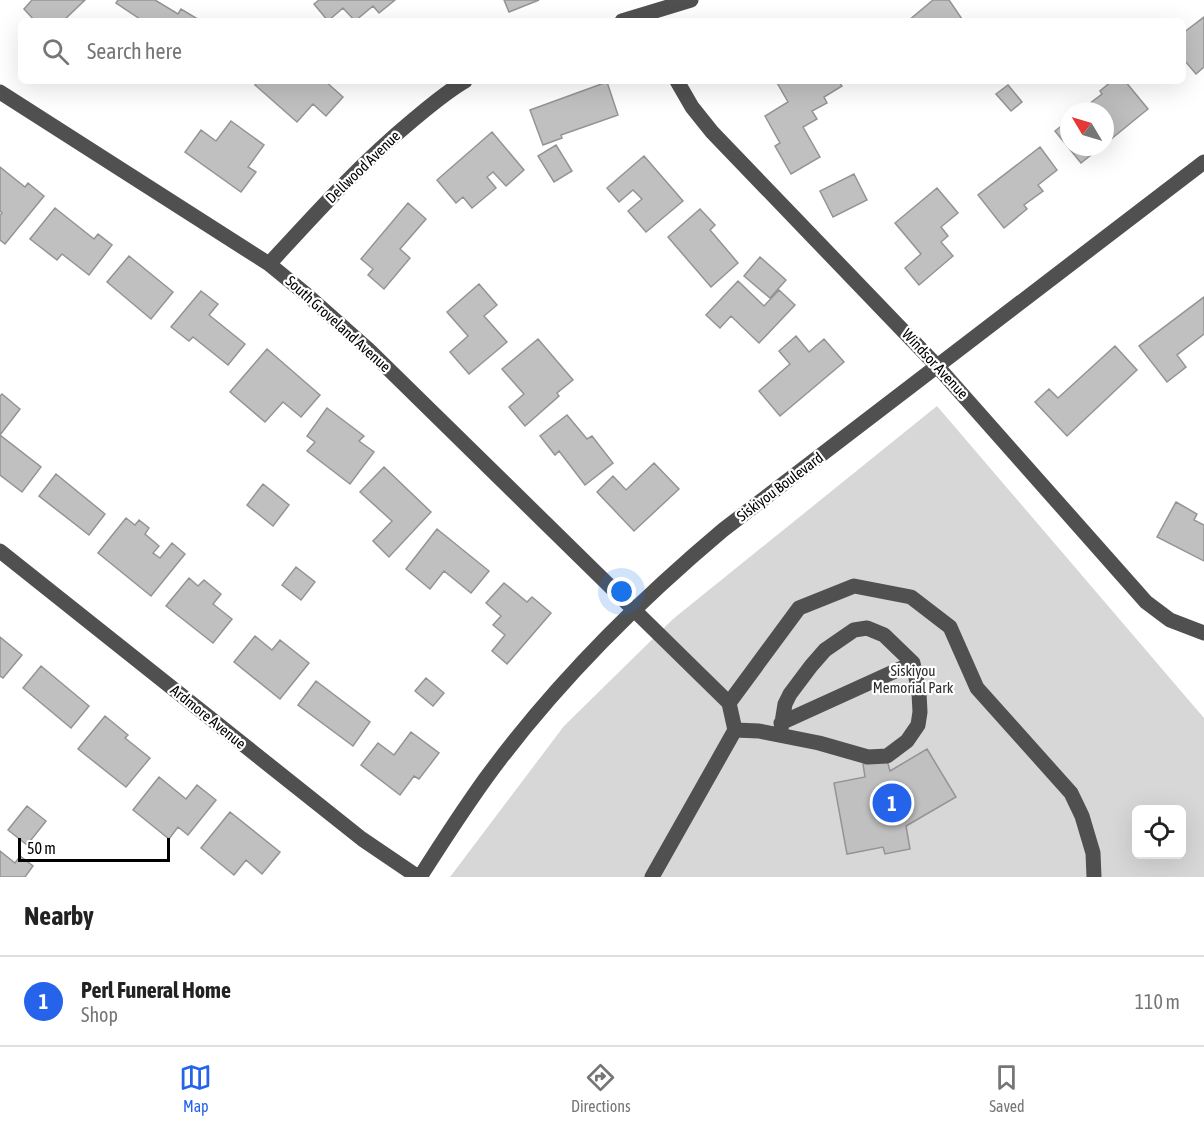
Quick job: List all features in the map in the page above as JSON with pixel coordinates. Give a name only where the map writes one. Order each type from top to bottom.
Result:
[{"type":"street","points":[[630,18],[691,0]]},
{"type":"street","name":"Dellwood Avenue","points":[[269,264],[353,174],[426,109],[461,84]]},
{"type":"street","name":"Windsor Avenue","points":[[679,84],[692,107],[712,132],[937,366],[1146,602],[1170,620],[1204,633]]},
{"type":"street","name":"South Groveland Avenue","points":[[0,92],[269,264],[307,295],[369,350],[729,703]]},
{"type":"street","name":"Siskiyou Boulevard","points":[[419,877],[487,777],[530,721],[633,609],[723,530],[1204,162]]},
{"type":"street","name":"Ardmore Avenue","points":[[0,551],[362,839],[419,877]]},
{"type":"street","points":[[652,877],[735,730],[729,703],[799,608],[854,586],[911,597],[950,627],[977,688],[1071,794],[1082,816],[1093,853],[1094,877]]},
{"type":"street","points":[[867,628],[884,635],[913,663],[919,693],[918,725],[907,741],[887,756],[868,757],[781,729],[785,704],[811,666],[825,650],[854,630],[867,628]]},
{"type":"street","points":[[735,730],[781,729],[913,663]]},
{"type":"green space","name":"Siskiyou Memorial Park","points":[[937,406],[1204,718],[1204,877],[450,877],[564,726],[673,619]]},
{"type":"building","points":[[32,0],[85,0],[66,18],[32,18],[24,9]]},
{"type":"building","points":[[118,0],[155,0],[178,14],[181,9],[196,18],[138,18],[116,3]]},
{"type":"building","points":[[319,0],[395,0],[379,13],[373,6],[359,18],[352,18],[343,8],[331,18],[326,18],[314,4]]},
{"type":"building","points":[[504,0],[539,0],[509,12]]},
{"type":"building","points":[[933,0],[949,0],[961,18],[912,18]]},
{"type":"building","points":[[1204,17],[1204,67],[1196,74],[1186,62],[1186,31]]},
{"type":"building","points":[[328,84],[343,97],[326,116],[313,104],[297,122],[255,85]]},
{"type":"building","points":[[602,84],[608,84],[618,115],[561,135],[562,138],[543,145],[530,110]]},
{"type":"building","points":[[778,84],[840,84],[842,86],[824,97],[827,103],[812,111],[817,119],[803,127],[820,157],[791,174],[775,146],[780,143],[765,116],[788,102]]},
{"type":"building","points":[[1108,84],[1127,84],[1148,109],[1114,137],[1114,102],[1092,102],[1102,94],[1100,91]]},
{"type":"building","points":[[1008,85],[1022,102],[1011,111],[996,94]]},
{"type":"building","points":[[231,121],[264,145],[248,167],[256,172],[241,192],[185,152],[201,130],[216,141]]},
{"type":"building","points":[[1060,127],[1060,137],[1055,131]]},
{"type":"building","points":[[492,132],[524,170],[506,186],[493,172],[487,177],[496,188],[472,208],[463,197],[456,203],[437,180]]},
{"type":"building","points":[[556,145],[572,171],[554,182],[538,156]]},
{"type":"building","points":[[1040,147],[1057,170],[1038,185],[1043,191],[1024,205],[1027,209],[1004,228],[978,195]]},
{"type":"building","points":[[644,156],[683,201],[646,232],[628,211],[642,199],[633,190],[619,202],[607,188]]},
{"type":"building","points":[[1075,156],[1090,156],[1081,163]]},
{"type":"building","points":[[0,167],[25,187],[28,183],[44,196],[5,244],[0,240],[0,215],[2,213],[0,211]]},
{"type":"building","points":[[854,174],[867,200],[833,217],[820,191]]},
{"type":"building","points":[[937,188],[958,213],[941,227],[948,236],[941,242],[953,256],[919,285],[905,268],[921,254],[895,223]]},
{"type":"building","points":[[408,203],[426,219],[400,249],[410,258],[384,289],[368,275],[373,269],[361,259]]},
{"type":"building","points":[[55,208],[94,239],[98,234],[112,245],[89,275],[62,254],[57,260],[30,239]]},
{"type":"building","points":[[700,209],[715,225],[710,230],[738,263],[711,287],[668,237]]},
{"type":"building","points":[[129,256],[173,292],[151,319],[107,282]]},
{"type":"building","points":[[760,257],[786,280],[770,298],[744,276]]},
{"type":"building","points":[[738,281],[764,306],[779,290],[795,305],[759,343],[731,316],[720,328],[706,315]]},
{"type":"building","points":[[479,284],[497,305],[484,316],[507,342],[469,374],[450,352],[468,336],[447,312]]},
{"type":"building","points":[[201,291],[218,304],[209,315],[245,344],[228,365],[193,337],[189,341],[171,327]]},
{"type":"building","points":[[1204,297],[1204,334],[1177,355],[1186,367],[1167,382],[1139,346]]},
{"type":"building","points":[[796,336],[809,352],[824,339],[844,362],[780,416],[759,391],[790,364],[779,351]]},
{"type":"building","points":[[538,339],[573,380],[557,393],[559,396],[525,426],[509,407],[524,394],[502,369]]},
{"type":"building","points":[[1115,346],[1137,370],[1067,436],[1035,402],[1049,389],[1058,398]]},
{"type":"building","points":[[267,349],[320,395],[301,417],[283,402],[265,422],[230,392]]},
{"type":"building","points":[[2,394],[20,409],[0,435],[0,396]]},
{"type":"building","points":[[327,408],[364,436],[359,441],[374,452],[350,484],[307,451],[315,442],[307,436]]},
{"type":"building","points":[[567,415],[587,439],[592,436],[613,463],[585,485],[559,451],[555,455],[540,436]]},
{"type":"building","points":[[0,435],[41,467],[22,492],[0,475]]},
{"type":"building","points":[[654,463],[679,489],[634,531],[597,492],[613,476],[626,490]]},
{"type":"building","points":[[384,467],[431,512],[389,557],[373,541],[392,521],[360,492]]},
{"type":"building","points":[[56,474],[105,514],[89,535],[39,496]]},
{"type":"building","points":[[263,484],[289,505],[273,526],[247,505]]},
{"type":"building","points":[[1176,502],[1197,514],[1194,520],[1204,525],[1204,561],[1157,537]]},
{"type":"building","points":[[126,518],[135,525],[139,520],[149,528],[145,534],[159,546],[153,553],[160,558],[172,543],[185,554],[151,596],[98,553]]},
{"type":"building","points":[[437,529],[489,571],[471,593],[444,571],[430,589],[406,569]]},
{"type":"building","points":[[296,567],[315,582],[301,600],[282,585]]},
{"type":"building","points":[[189,578],[198,586],[204,580],[221,594],[213,604],[232,619],[213,643],[166,606]]},
{"type":"building","points":[[504,583],[527,602],[532,597],[551,613],[507,664],[492,651],[505,635],[493,625],[501,616],[486,603]]},
{"type":"building","points":[[255,636],[272,650],[280,640],[309,663],[280,699],[234,662]]},
{"type":"building","points":[[0,637],[22,655],[3,678],[0,676]]},
{"type":"building","points":[[41,666],[89,706],[71,728],[23,688]]},
{"type":"building","points":[[426,678],[444,693],[433,706],[415,691]]},
{"type":"building","points":[[316,681],[370,722],[353,746],[298,705]]},
{"type":"building","points":[[105,716],[128,735],[125,738],[150,758],[126,787],[78,749]]},
{"type":"building","points":[[411,732],[439,753],[419,779],[414,776],[400,795],[361,765],[378,743],[394,755]]},
{"type":"building","points":[[927,749],[956,797],[906,826],[910,849],[885,854],[883,847],[847,854],[834,783],[865,777],[863,764],[887,760],[890,771]]},
{"type":"building","points":[[159,777],[186,799],[197,785],[216,800],[188,835],[178,827],[169,839],[133,810]]},
{"type":"building","points":[[27,806],[46,821],[27,845],[8,830]]},
{"type":"building","points":[[230,812],[280,852],[262,874],[246,860],[234,875],[201,848]]},
{"type":"building","points":[[0,851],[15,863],[20,856],[33,866],[25,877],[0,877]]},
{"type":"place","name":"Perl Funeral Home","points":[[892,803]]}]
